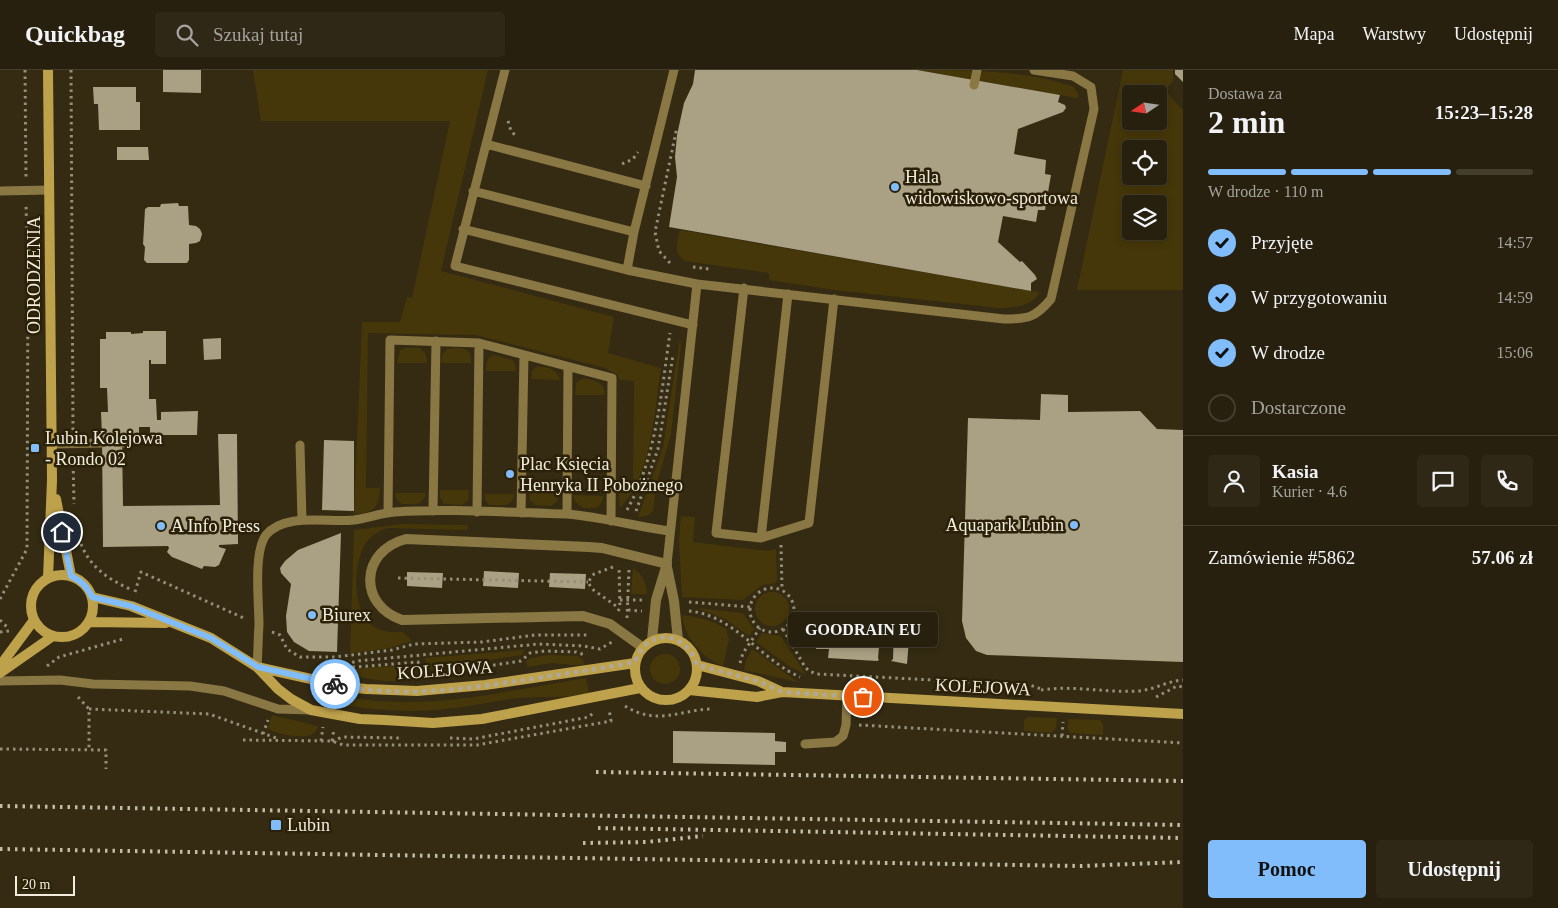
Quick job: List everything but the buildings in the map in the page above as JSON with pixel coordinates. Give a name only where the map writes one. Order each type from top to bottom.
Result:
[{"type":"street","name":"ODRODZENIA","points":[[48,70],[52,444],[48,578]]},
{"type":"street","name":"ODRODZENIA","points":[[52,480],[71,576]]},
{"type":"street","points":[[642,647],[620,630],[597,619],[583,616],[402,620],[391,616],[381,608],[374,596],[370,577],[372,566],[384,549],[406,539],[589,547],[667,564]]},
{"type":"street","points":[[667,564],[678,640]]},
{"type":"street","points":[[652,640],[656,600],[667,564]]},
{"type":"street","points":[[71,576],[80,580],[88,588],[92,597],[94,605],[90,622],[83,630],[74,635],[63,638],[52,636],[38,627],[34,620],[31,604],[33,596],[41,583],[48,578],[71,576]]},
{"type":"street","name":"KOLEJOWA","points":[[92,597],[131,606],[211,638],[258,667],[278,689],[291,699],[311,710],[336,715],[433,723],[456,722],[596,698],[640,688]]},
{"type":"street","points":[[0,666],[34,620]]},
{"type":"street","name":"KOLEJOWA","points":[[90,622],[172,623]]},
{"type":"street","points":[[0,673],[52,636]]},
{"type":"street","points":[[665,637],[678,640],[688,646],[694,654],[697,674],[694,682],[689,690],[674,700],[655,699],[640,688],[634,671],[635,662],[642,647],[652,640],[665,637]]},
{"type":"street","name":"KOLEJOWA","points":[[258,667],[366,689],[418,691],[485,685],[635,662]]},
{"type":"street","points":[[697,665],[758,681],[782,692]]},
{"type":"street","points":[[689,690],[756,697],[782,692]]},
{"type":"street","name":"KOLEJOWA","points":[[782,692],[1183,714]]},
{"type":"lane","points":[[505,70],[455,266],[693,325]]},
{"type":"lane","points":[[627,270],[634,232],[674,70]]},
{"type":"lane","points":[[974,85],[977,70]]},
{"type":"lane","points":[[463,229],[627,270],[697,284],[1004,319],[1023,319],[1040,312],[1051,299],[1094,109],[1091,87],[1073,76],[1034,70]]},
{"type":"lane","points":[[486,144],[646,186]]},
{"type":"lane","points":[[0,191],[49,190]]},
{"type":"lane","points":[[473,191],[634,232]]},
{"type":"lane","points":[[667,564],[697,284]]},
{"type":"lane","points":[[744,288],[716,533],[761,538],[809,523],[834,299]]},
{"type":"lane","points":[[761,538],[788,294]]},
{"type":"lane","points":[[388,513],[390,340],[436,341],[478,343],[612,378],[611,521]]},
{"type":"lane","points":[[433,511],[436,341]]},
{"type":"lane","points":[[477,512],[478,343]]},
{"type":"lane","points":[[521,513],[524,355]]},
{"type":"lane","points":[[567,514],[568,366]]},
{"type":"lane","points":[[52,444],[102,444]]},
{"type":"lane","points":[[300,445],[302,520]]},
{"type":"lane","points":[[258,667],[258,564],[260,546],[273,528],[302,520],[353,520],[388,513],[433,511],[567,514],[588,516],[669,532]]},
{"type":"lane","points":[[0,681],[60,680],[93,684],[190,686],[224,691],[278,709],[311,710]]},
{"type":"lane","points":[[805,744],[835,742],[843,736],[846,725],[847,696]]},
{"type":"path","points":[[0,599],[27,549],[28,277],[26,70]]},
{"type":"path","points":[[71,70],[73,435]]},
{"type":"path","points":[[507,116],[511,131],[517,137],[526,139]]},
{"type":"path","points":[[671,264],[659,251],[654,232],[678,118]]},
{"type":"path","points":[[615,164],[627,163],[639,151]]},
{"type":"path","points":[[690,266],[718,270]]},
{"type":"path","points":[[634,526],[634,516],[660,443],[674,350]]},
{"type":"path","points":[[73,454],[74,514]]},
{"type":"path","points":[[780,532],[782,589],[792,601],[793,616],[789,624],[783,629],[767,631],[760,628],[754,623],[751,615],[750,607],[752,601],[761,590],[768,588],[782,589]]},
{"type":"path","points":[[80,540],[89,559],[97,569],[109,579],[135,591]]},
{"type":"path","points":[[341,685],[342,675],[346,667],[351,662],[357,661],[539,644],[584,646],[600,649],[611,643],[627,617],[631,555]]},
{"type":"path","points":[[588,582],[594,574],[619,566]]},
{"type":"path","points":[[398,578],[588,582]]},
{"type":"path","points":[[588,582],[592,588],[620,608]]},
{"type":"path","points":[[628,610],[655,611]]},
{"type":"path","points":[[675,610],[694,612],[716,618],[794,674],[806,679]]},
{"type":"path","points":[[0,620],[11,631]]},
{"type":"path","points":[[783,629],[805,667],[817,674],[1030,685],[1059,694]]},
{"type":"path","points":[[459,671],[521,661],[530,653],[545,651],[582,653],[589,659],[591,670]]},
{"type":"path","points":[[333,666],[346,667],[418,662],[421,675],[427,675]]},
{"type":"path","points":[[1034,691],[1064,687],[1144,690],[1170,681],[1183,680]]},
{"type":"path","points":[[1152,699],[1178,686],[1183,686]]},
{"type":"path","points":[[73,691],[89,709],[89,750]]},
{"type":"path","points":[[596,698],[597,709]]},
{"type":"path","points":[[622,704],[638,714],[662,716],[714,708]]},
{"type":"path","points":[[447,738],[473,738],[589,718],[597,709],[616,705]]},
{"type":"path","points":[[89,709],[209,714],[282,740]]},
{"type":"path","points":[[332,741],[336,715]]},
{"type":"path","points":[[243,740],[332,741],[343,745],[477,745],[610,721]]},
{"type":"path","points":[[846,725],[1183,743]]},
{"type":"path","points":[[332,741],[343,737],[409,738]]},
{"type":"path","points":[[0,749],[106,750],[106,769]]},
{"type":"shaded area","points":[[253,70],[488,70],[441,271],[614,317],[608,353],[661,368],[650,442],[645,460],[631,494],[620,508],[618,484],[633,484],[634,381],[620,380],[617,375],[605,368],[476,335],[368,333],[366,488],[380,488],[377,505],[371,511],[354,514],[362,322],[400,322],[407,297],[412,298],[450,121],[261,121]]},
{"type":"shaded area","points":[[917,70],[997,72],[1037,77],[1074,87],[1079,96],[1077,98]]},
{"type":"shaded area","points":[[1123,70],[1173,70],[1173,81],[1168,87],[1168,85],[1122,85],[1122,130],[1168,130],[1168,94],[1183,110],[1183,290],[1077,290]]},
{"type":"shaded area","points":[[680,230],[1039,292],[1027,304],[998,308],[835,290],[769,280],[769,273],[685,261],[677,251]]},
{"type":"shaded area","points":[[680,338],[681,346],[671,434],[656,487],[653,511],[647,516],[638,517],[663,447]]},
{"type":"shaded area","points":[[420,348],[426,354],[427,363],[397,363],[400,350]]},
{"type":"shaded area","points":[[447,349],[465,349],[470,353],[471,363],[441,363],[442,355]]},
{"type":"shaded area","points":[[494,355],[513,360],[516,371],[486,371],[488,360]]},
{"type":"shaded area","points":[[536,367],[551,369],[557,373],[560,380],[531,379],[532,371]]},
{"type":"shaded area","points":[[583,378],[601,384],[605,395],[575,395],[576,383]]},
{"type":"shaded area","points":[[440,490],[469,490],[468,501],[462,505],[444,504],[440,497]]},
{"type":"shaded area","points":[[529,491],[559,491],[558,501],[551,506],[535,505],[530,500]]},
{"type":"shaded area","points":[[395,493],[425,493],[425,497],[419,504],[402,504],[397,500]]},
{"type":"shaded area","points":[[485,494],[514,494],[509,504],[490,505],[485,500]]},
{"type":"shaded area","points":[[573,495],[603,496],[603,498],[596,508],[583,508],[575,502]]},
{"type":"shaded area","points":[[681,516],[695,517],[693,542],[768,551],[776,549],[777,581],[762,585],[743,600],[682,597],[679,540]]},
{"type":"shaded area","points":[[402,524],[468,525],[467,530],[388,528],[368,540],[360,555],[356,577],[356,588],[361,610],[373,626],[388,632],[403,632],[412,641],[390,648],[350,653],[354,530]]},
{"type":"shaded area","points":[[633,568],[643,579],[647,594],[631,594]]},
{"type":"shaded area","points":[[772,592],[779,593],[784,597],[788,602],[788,616],[784,621],[779,625],[772,626],[765,625],[760,621],[756,616],[755,609],[756,602],[760,597],[765,593]]},
{"type":"shaded area","points":[[697,608],[743,613],[754,629],[749,636],[725,619]]},
{"type":"shaded area","points":[[682,615],[705,619],[726,629],[729,639],[723,666],[708,658],[696,646],[686,631]]},
{"type":"shaded area","points":[[762,633],[781,636],[806,675],[789,666],[756,642]]},
{"type":"shaded area","points":[[752,649],[798,682],[744,670],[746,660]]},
{"type":"shaded area","points":[[524,650],[522,655],[432,669],[429,669],[427,666],[425,658]]},
{"type":"shaded area","points":[[665,654],[671,655],[679,663],[679,675],[671,683],[665,684],[659,683],[651,675],[650,669],[651,663],[659,655]]},
{"type":"shaded area","points":[[548,655],[578,656],[583,660],[584,665],[552,663],[527,667],[526,661],[530,658]]},
{"type":"shaded area","points":[[408,665],[412,667],[413,681],[384,681],[347,675],[350,669]]},
{"type":"shaded area","points":[[586,678],[589,693],[571,696],[517,698],[454,708],[419,711],[380,710],[342,705],[343,697],[392,702],[452,700]]},
{"type":"shaded area","points":[[272,715],[318,726],[311,735],[282,734],[268,728]]},
{"type":"shaded area","points":[[1027,717],[1057,718],[1056,728],[1051,733],[1024,731],[1024,720]]},
{"type":"shaded area","points":[[1068,719],[1100,720],[1103,724],[1103,735],[1070,733]]},
{"type":"railway","points":[[596,772],[1183,781]]},
{"type":"railway","points":[[0,806],[1183,825]]},
{"type":"railway","points":[[598,828],[1183,838]]},
{"type":"railway","points":[[583,843],[647,842],[703,836]]},
{"type":"railway","points":[[0,849],[1081,866],[1183,862]]},
{"type":"way so far","points":[[335,684],[366,689],[418,691],[485,685],[635,662],[642,647],[652,640],[665,637],[678,640],[688,646],[694,654],[697,665],[737,674],[782,692],[863,697]]},
{"type":"place","name":"Hala widowiskowo-sportowa","points":[[895,187]]},
{"type":"place","name":"Lubin Kolejowa - Rondo 02","points":[[35,448]]},
{"type":"place","name":"Plac Księcia Henryka II Pobożnego","points":[[510,474]]},
{"type":"place","name":"Aquapark Lubin","points":[[1074,525]]},
{"type":"place","name":"A Info Press","points":[[161,526]]},
{"type":"place","name":"Biurex","points":[[312,615]]},
{"type":"place","name":"GOODRAIN EU","points":[[863,697]]},
{"type":"place","name":"Lubin","points":[[276,825]]},
{"type":"route","points":[[62,532],[71,576],[80,580],[88,588],[92,597],[131,606],[211,638],[258,667],[335,684]]}]
